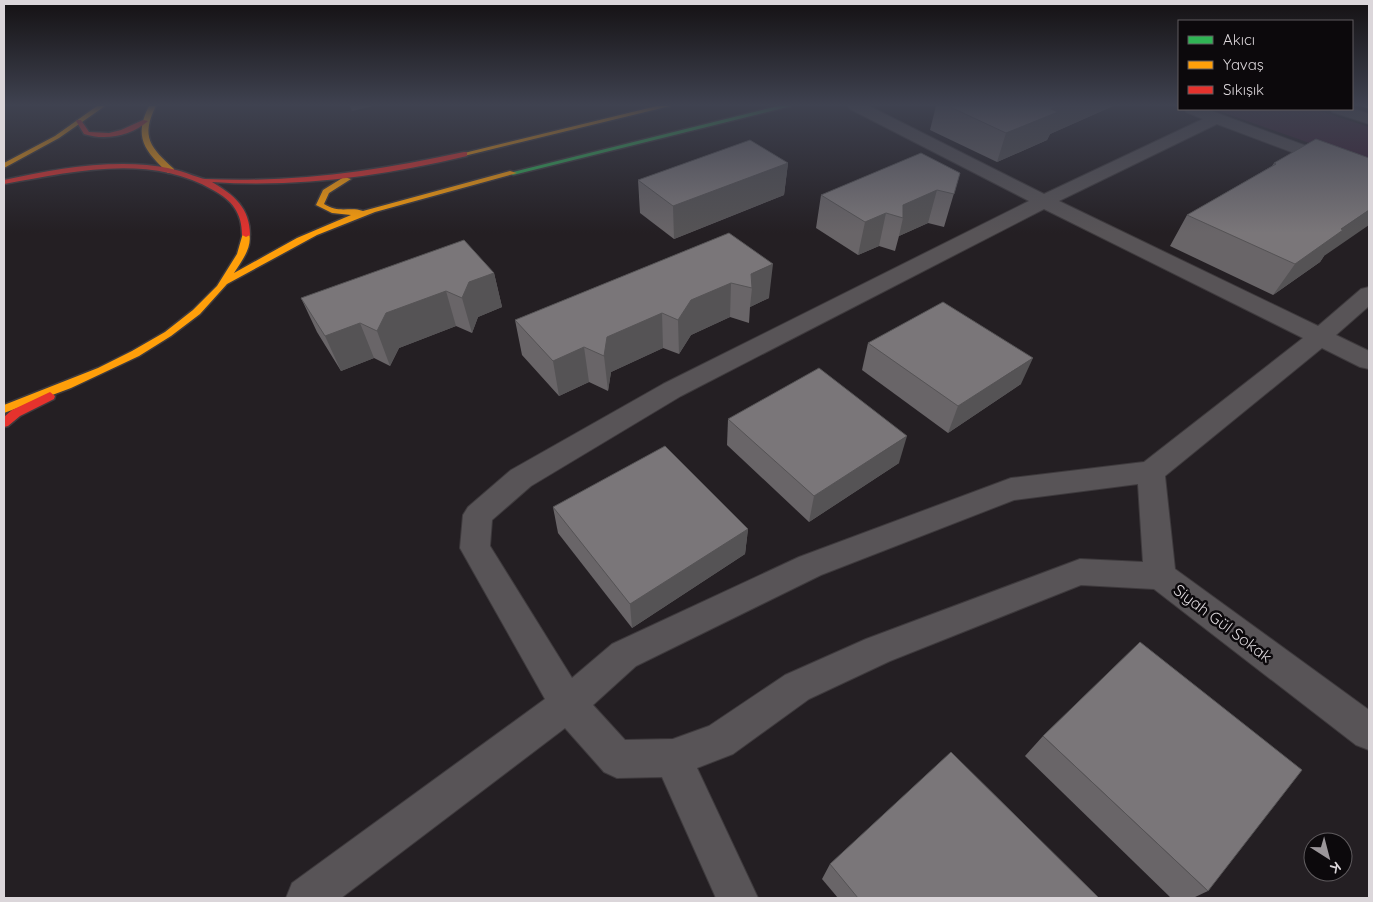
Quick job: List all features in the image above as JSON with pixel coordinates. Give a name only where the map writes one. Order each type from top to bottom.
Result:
[{"type":"main road","points":[[4,166],[36,148]]},
{"type":"main road","points":[[149,148],[171,172]]},
{"type":"main road","points":[[202,180],[238,184],[273,184],[347,179],[397,170],[489,148]]},
{"type":"main road","points":[[223,283],[288,246],[325,228],[373,210],[617,148]]},
{"type":"main road","points":[[4,182],[53,173],[97,168],[136,168],[171,172],[202,180],[219,187],[232,197],[241,209],[246,223],[244,246],[236,264],[223,283],[194,312],[154,342],[16,413],[4,423]]},
{"type":"main road","points":[[347,179],[326,191],[320,198],[320,205],[327,211],[338,214],[373,210]]},
{"type":"main road","points":[[4,408],[73,384]]},
{"type":"street","points":[[938,148],[1044,202],[1369,361]]},
{"type":"street","points":[[1142,148],[1044,202],[672,390],[521,478],[478,515],[474,548],[568,704],[617,759],[672,758],[720,741],[797,687],[869,654],[1080,572],[1160,576]]},
{"type":"street","points":[[1299,148],[1369,174]]},
{"type":"street","points":[[306,898],[568,704],[624,655],[810,566],[1011,489],[1151,472],[1321,336],[1369,294]]},
{"type":"street","name":"Siyah Gül Sokak","points":[[1151,472],[1160,576],[1369,732]]},
{"type":"street","points":[[672,758],[737,898]]},
{"type":"shaded area","points":[[1324,148],[1369,148],[1369,164]]},
{"type":"building","points":[[727,148],[763,148],[788,163],[673,206],[638,180]]},
{"type":"building","points":[[1300,148],[1341,148],[1369,158],[1369,210],[1295,264],[1187,215],[1276,164],[1274,163]]},
{"type":"building","points":[[921,153],[960,173],[954,194],[937,190],[903,205],[903,218],[886,213],[865,222],[821,195]]},
{"type":"building","points":[[729,233],[773,264],[751,274],[752,288],[731,283],[691,300],[678,320],[662,313],[607,337],[604,356],[584,347],[553,361],[515,320]]},
{"type":"building","points":[[464,240],[494,273],[469,282],[462,298],[446,291],[386,313],[377,331],[360,323],[325,336],[301,298]]},
{"type":"building","points":[[943,302],[1033,358],[958,406],[868,343]]},
{"type":"building","points":[[819,368],[907,436],[814,496],[728,419]]},
{"type":"building","points":[[665,446],[748,529],[630,604],[553,507]]},
{"type":"building","points":[[1140,642],[1302,770],[1208,891],[1043,736]]},
{"type":"building","points":[[951,752],[1099,898],[858,898],[830,864]]},
{"type":"traffic: fast","points":[[513,173],[615,148]]},
{"type":"traffic: slow","points":[[4,166],[37,148]]},
{"type":"traffic: slow","points":[[149,148],[171,171]]},
{"type":"traffic: slow","points":[[464,154],[489,148]]},
{"type":"traffic: slow","points":[[223,283],[287,246],[350,218],[513,173]]},
{"type":"traffic: slow","points":[[347,179],[326,192],[320,205],[339,213],[360,212]]},
{"type":"traffic: slow","points":[[4,409],[34,399],[102,371],[136,354],[168,334],[197,312],[221,287],[241,254],[245,245],[246,235]]},
{"type":"traffic: jam","points":[[209,180],[275,182],[338,178],[400,168],[464,154]]},
{"type":"traffic: jam","points":[[4,182],[87,168],[147,167],[175,172],[202,180],[230,197],[241,211],[245,222],[246,235]]},
{"type":"traffic: jam","points":[[4,423],[16,413],[50,396]]}]
